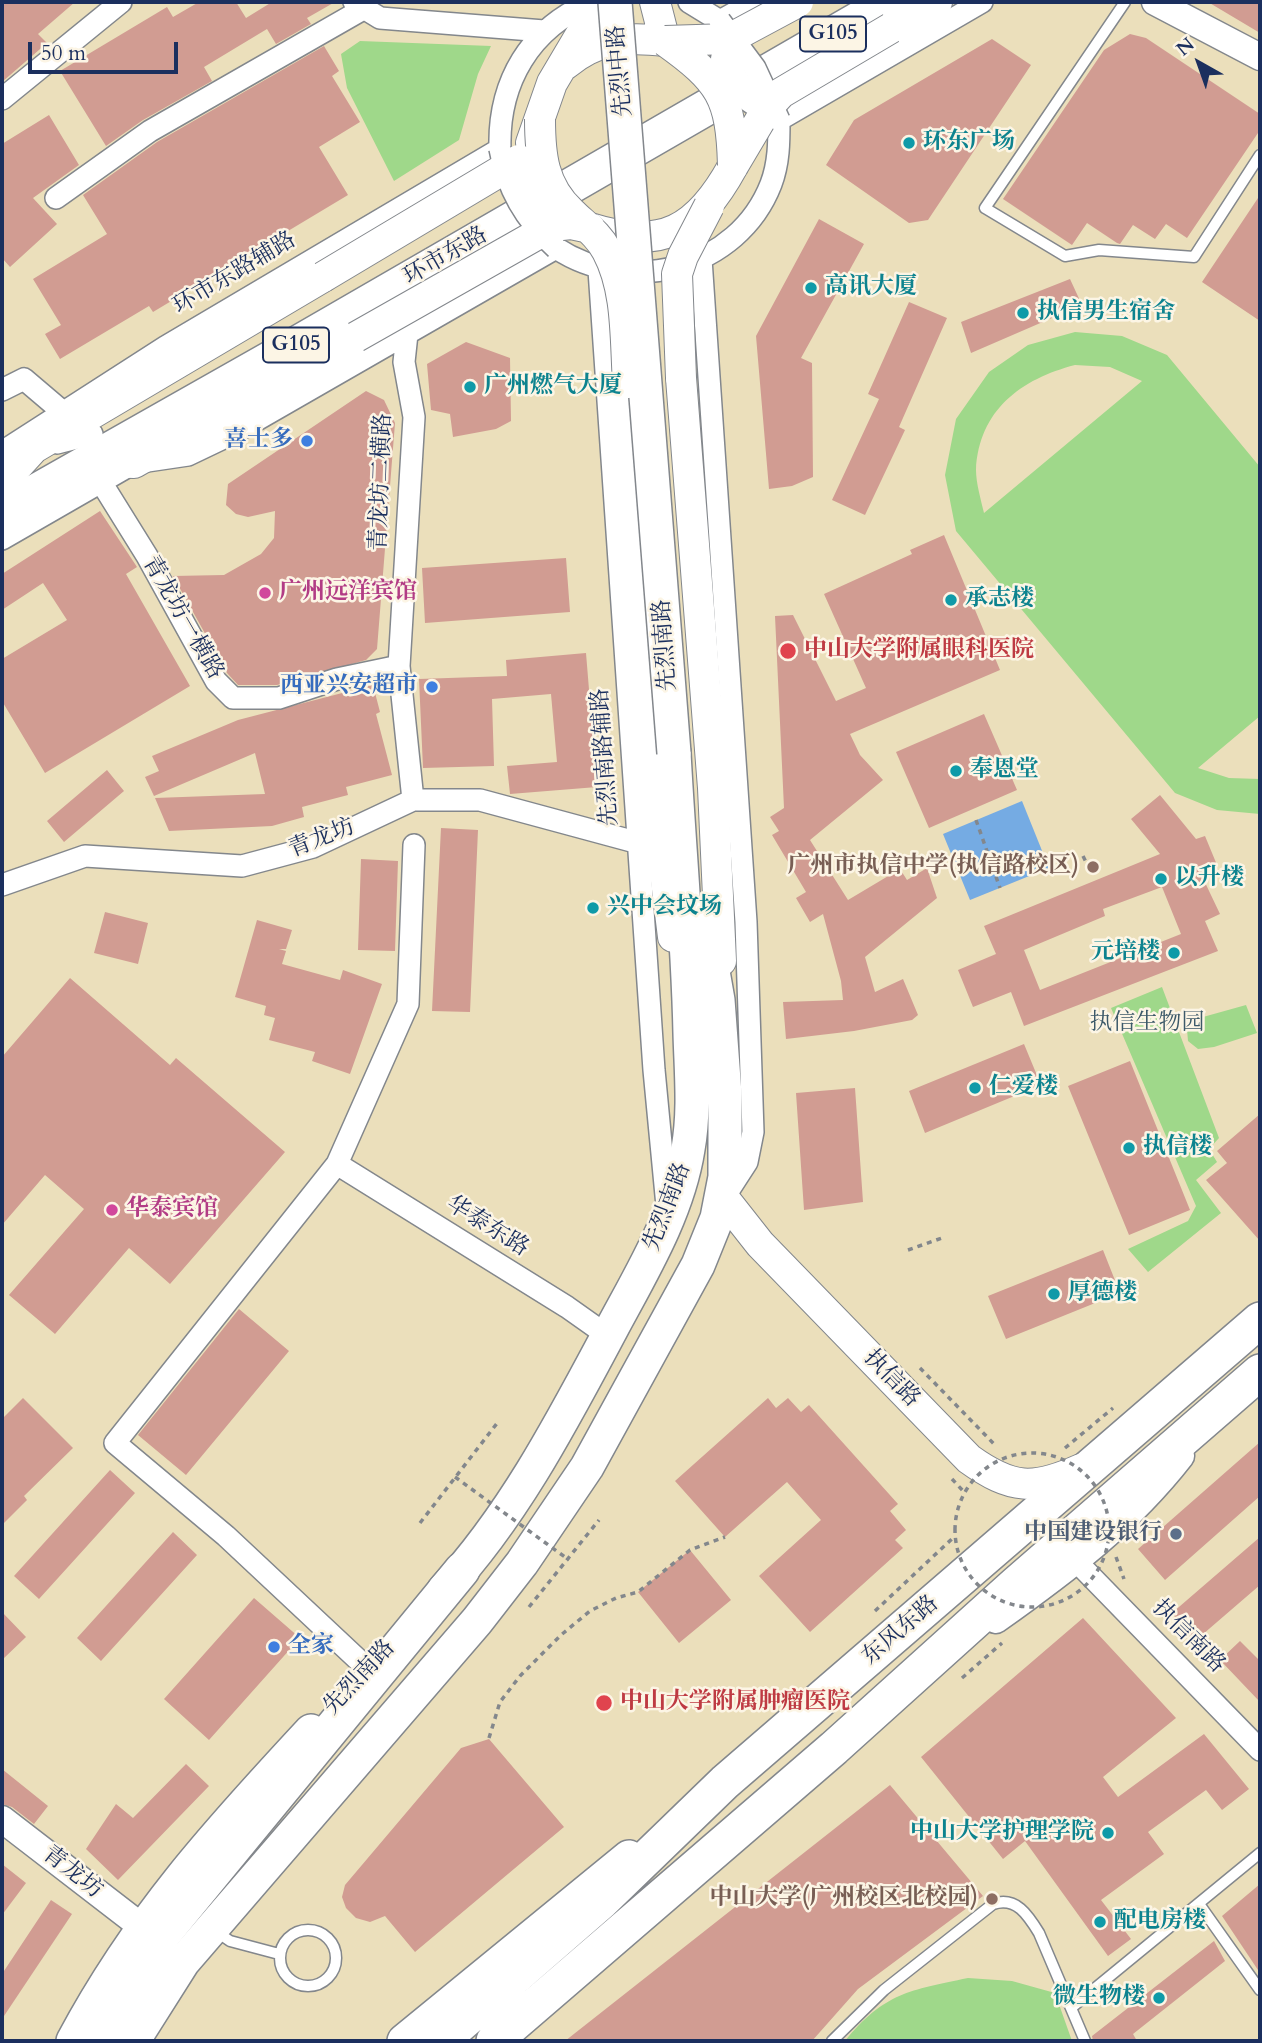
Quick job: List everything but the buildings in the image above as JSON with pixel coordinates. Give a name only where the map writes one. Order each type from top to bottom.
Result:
[{"type":"highway","name":"环市东路","points":[[2,483],[93,459],[306,315],[847,2]]},
{"type":"highway","name":"环市东路","points":[[2,511],[890,15]]},
{"type":"highway","name":"东风东路","points":[[725,1782],[1260,1320]]},
{"type":"highway","name":"东风东路","points":[[494,2041],[834,1748],[894,1692],[1260,1372]]},
{"type":"highway","points":[[102,2041],[141,1968],[186,1905],[462,1570]]},
{"type":"highway","points":[[440,2041],[602,1901],[725,1782]]},
{"type":"main road","name":"先烈中路","points":[[615,2],[634,134]]},
{"type":"main road","name":"先烈中路","points":[[631,2],[634,134]]},
{"type":"main road","points":[[655,2],[665,41],[696,65],[720,91],[732,125],[733,166]]},
{"type":"main road","points":[[561,68],[582,51],[600,43],[637,38],[665,41],[724,30],[798,2]]},
{"type":"main road","points":[[718,1000],[721,912],[681,377],[677,274],[709,206],[733,166],[774,114],[781,93],[890,15],[937,2]]},
{"type":"main road","points":[[2,483],[34,448],[323,277],[509,155],[531,144],[547,93],[584,29],[584,3]]},
{"type":"main road","points":[[540,119],[541,158],[549,184],[563,205],[590,228],[607,251],[619,280],[668,909],[679,961],[689,983]]},
{"type":"main road","name":"先烈南路","points":[[74,2041],[142,1927],[203,1850],[462,1570],[543,1452],[608,1336],[668,1216],[684,1174],[689,1147],[689,983],[681,752],[634,134]]},
{"type":"main road","points":[[93,459],[134,463],[356,337],[554,237],[571,224],[613,235],[648,237],[678,228],[709,206]]},
{"type":"main road","name":"先烈南路","points":[[133,2041],[158,1998],[211,1928],[420,1688],[522,1563],[587,1467],[698,1265],[723,1198],[725,1094],[718,1000],[705,929],[681,752]]},
{"type":"main road","name":"先烈南路","points":[[420,1688],[552,1482],[634,1332],[693,1205],[709,1124],[705,929]]},
{"type":"main road","name":"执信路","points":[[723,1198],[760,1244],[969,1460],[1006,1481],[1034,1485],[1048,1483],[1094,1463]]},
{"type":"main road","name":"东风东路","points":[[404,2041],[541,1926],[725,1782]]},
{"type":"street","points":[[2,99],[121,2]]},
{"type":"street","points":[[689,2],[724,30]]},
{"type":"street","points":[[754,2],[724,30],[724,59],[746,98],[754,105],[774,114]]},
{"type":"street","points":[[774,114],[982,2]]},
{"type":"street","points":[[1155,2],[1260,57]]},
{"type":"street","points":[[584,3],[544,31],[519,62],[505,94],[499,126],[509,155],[545,205],[554,237],[573,259],[599,270],[659,272],[701,259],[727,243],[760,206],[771,183],[779,153],[774,114]]},
{"type":"street","points":[[56,198],[150,131],[361,4],[380,18],[544,31]]},
{"type":"street","name":"环市东路辅路","points":[[2,452],[165,347],[509,155]]},
{"type":"street","points":[[134,463],[174,459],[200,450],[407,334],[554,237]]},
{"type":"street","points":[[701,259],[746,922],[753,1132],[747,1162],[723,1198]]},
{"type":"street","name":"先烈南路辅路","points":[[599,270],[654,1070],[668,1216]]},
{"type":"street","name":"青龙坊二横路","points":[[407,334],[404,362],[414,416],[399,666],[413,800]]},
{"type":"street","points":[[628,383],[681,377]]},
{"type":"street","points":[[2,390],[24,379],[64,412],[34,448]]},
{"type":"street","points":[[2,458],[34,448],[93,459]]},
{"type":"street","points":[[2,539],[93,459]]},
{"type":"street","name":"青龙坊一横路","points":[[93,459],[216,681],[233,698],[279,698],[337,679],[399,666]]},
{"type":"street","name":"青龙坊","points":[[2,886],[85,856],[242,866],[313,847],[413,800],[480,800],[639,843]]},
{"type":"street","points":[[368,1669],[226,1536],[115,1443],[337,1164],[408,1004],[414,845]]},
{"type":"street","name":"华泰东路","points":[[337,1164],[567,1307],[608,1336]]},
{"type":"street","points":[[894,1692],[1076,1562],[1149,1496],[1213,1413]]},
{"type":"street","name":"执信南路","points":[[1076,1562],[1260,1750]]},
{"type":"street","name":"青龙坊","points":[[2,1819],[142,1927]]},
{"type":"lane","points":[[1125,2],[985,208],[1065,256],[1099,250],[1194,257],[1260,155]]},
{"type":"lane","points":[[1071,2008],[1260,1853]]},
{"type":"lane","points":[[832,2041],[884,1990],[993,1904],[1004,1900],[1016,1905],[1030,1917],[1085,2041]]},
{"type":"lane","points":[[1199,1904],[1260,1990]]},
{"type":"lane","points":[[211,1928],[230,1941],[279,1955]]},
{"type":"lane","points":[[306,1930],[319,1932],[330,1940],[336,1952],[335,1966],[328,1978],[317,1985],[305,1987],[285,1976],[279,1955],[283,1943],[293,1934],[306,1930]]},
{"type":"path","points":[[976,820],[1000,888]]},
{"type":"path","points":[[1083,856],[1090,870]]},
{"type":"path","points":[[908,1250],[942,1238]]},
{"type":"path","points":[[920,1367],[1007,1457]]},
{"type":"path","points":[[1055,1456],[1114,1407]]},
{"type":"path","points":[[420,1523],[498,1422]]},
{"type":"path","points":[[1032,1453],[1055,1456],[1085,1473],[1099,1492],[1107,1511],[1110,1532],[1107,1550],[1096,1573],[1084,1588],[1051,1605],[1033,1608],[1004,1603],[984,1591],[968,1575],[959,1555],[955,1536],[956,1514],[969,1486],[988,1467],[1007,1457],[1032,1453]]},
{"type":"path","points":[[456,1478],[569,1560]]},
{"type":"path","points":[[528,1607],[599,1520]]},
{"type":"path","points":[[875,1611],[955,1536]]},
{"type":"path","points":[[489,1738],[500,1702],[520,1676],[561,1635],[590,1611],[616,1598],[638,1592],[691,1550],[725,1537]]},
{"type":"green space","points":[[360,41],[491,46],[478,74],[459,140],[394,181],[347,88],[341,54]]},
{"type":"green space","points":[[1075,332],[1122,336],[1167,355],[1260,467],[1260,716],[1198,768],[1229,778],[1260,779],[1260,814],[1217,810],[1175,793],[956,531],[945,475],[956,419],[989,372],[1028,345]],"holes":[[[1075,365],[1110,367],[1142,381],[984,513],[976,470],[979,449],[985,430],[1006,400],[1037,379],[1055,371]]]},
{"type":"green space","name":"执信生物园","points":[[1162,987],[1219,1138],[1209,1149],[1217,1162],[1196,1180],[1221,1213],[1148,1272],[1128,1249],[1188,1221],[1196,1206],[1111,1008]]},
{"type":"green space","points":[[1246,1005],[1257,1033],[1214,1047],[1198,1049],[1188,1041],[1187,1029],[1203,1017]]},
{"type":"green space","points":[[968,1978],[1012,1981],[1055,1993],[1072,2041],[845,2041],[873,2013],[899,1996]]},
{"type":"water","points":[[1022,801],[1049,868],[970,900],[943,834]]},
{"type":"place","name":"环东广场","points":[[909,143]]},
{"type":"place","name":"高讯大厦","points":[[811,288]]},
{"type":"place","name":"执信男生宿舍","points":[[1023,313]]},
{"type":"place","name":"广州燃气大厦","points":[[470,387]]},
{"type":"place","name":"喜士多","points":[[307,441]]},
{"type":"place","name":"广州远洋宾馆","points":[[265,593]]},
{"type":"place","name":"承志楼","points":[[951,600]]},
{"type":"place","name":"中山大学附属眼科医院","points":[[788,651]]},
{"type":"place","name":"西亚兴安超市","points":[[432,687]]},
{"type":"place","name":"奉恩堂","points":[[956,771]]},
{"type":"place","name":"广州市执信中学(执信路校区)","points":[[1093,867]]},
{"type":"place","name":"以升楼","points":[[1161,879]]},
{"type":"place","name":"兴中会坟场","points":[[593,908]]},
{"type":"place","name":"元培楼","points":[[1174,953]]},
{"type":"place","name":"仁爱楼","points":[[975,1088]]},
{"type":"place","name":"执信楼","points":[[1129,1148]]},
{"type":"place","name":"华泰宾馆","points":[[112,1210]]},
{"type":"place","name":"厚德楼","points":[[1054,1294]]},
{"type":"place","name":"中国建设银行","points":[[1176,1534]]},
{"type":"place","name":"全家","points":[[274,1647]]},
{"type":"place","name":"中山大学附属肿瘤医院","points":[[604,1703]]},
{"type":"place","name":"中山大学护理学院","points":[[1108,1833]]},
{"type":"place","name":"中山大学(广州校区北校园)","points":[[992,1899]]},
{"type":"place","name":"配电房楼","points":[[1100,1922]]},
{"type":"place","name":"微生物楼","points":[[1159,1998]]}]
